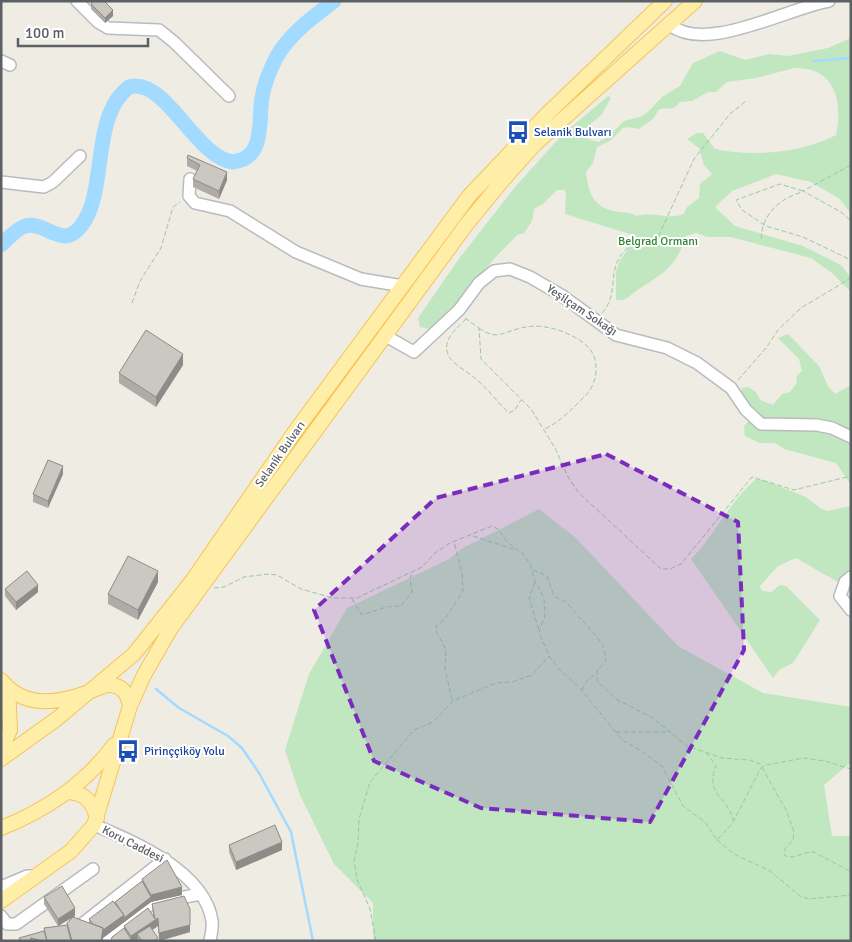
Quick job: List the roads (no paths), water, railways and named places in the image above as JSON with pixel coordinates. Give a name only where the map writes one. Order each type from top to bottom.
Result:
[{"type":"main road","name":"Selanik Bulvarı","points":[[1,759],[90,692],[134,654],[192,581],[296,430],[469,196],[547,114],[665,1]]},
{"type":"main road","name":"Selanik Bulvarı","points":[[95,821],[130,706],[156,653],[198,589],[327,417],[466,225],[509,173],[576,106],[670,25],[694,1]]},
{"type":"main road","points":[[4,684],[30,700],[46,703],[64,701],[108,685],[120,687],[128,694],[130,706]]},
{"type":"main road","points":[[1,750],[10,730],[10,710],[4,684]]},
{"type":"main road","points":[[1,828],[68,792],[103,760],[120,738]]},
{"type":"main road","points":[[1,901],[71,851],[95,821],[90,800],[81,794],[68,792]]},
{"type":"street","points":[[77,1],[98,22],[108,28],[159,30],[174,42],[229,96]]},
{"type":"street","points":[[670,25],[688,35],[704,35],[775,19],[829,1]]},
{"type":"street","points":[[1,182],[44,187],[53,182],[80,156]]},
{"type":"street","points":[[190,179],[189,196],[195,203],[230,211],[296,252],[360,279],[396,285],[402,288]]},
{"type":"street","name":"Yeşilçam Sokağı","points":[[384,336],[414,352],[462,315],[479,283],[494,271],[510,269],[530,277],[561,295],[597,319],[616,335],[667,348],[697,363],[731,388],[746,410],[761,424],[832,428],[851,437]]},
{"type":"street","points":[[851,577],[845,582],[840,596],[851,610]]},
{"type":"street","name":"Koru Caddesi","points":[[95,821],[165,859],[201,894],[213,922],[210,941]]},
{"type":"street","points":[[82,924],[165,859]]},
{"type":"street","points":[[1,916],[8,924],[16,924],[93,869]]},
{"type":"street","points":[[1,887],[26,876],[38,876]]},
{"type":"street","points":[[104,941],[152,904],[201,894]]},
{"type":"waterway","points":[[1,245],[15,232],[25,226],[33,225],[67,236],[74,233],[81,226],[89,212],[94,194],[109,116],[117,100],[129,87],[142,87],[155,94],[168,105],[206,147],[219,157],[233,162],[244,159],[251,154],[256,146],[258,137],[263,93],[267,77],[276,58],[281,49],[295,34],[334,1]]},
{"type":"waterway","points":[[814,61],[851,58]]},
{"type":"waterway","points":[[156,689],[179,708],[228,736],[242,748],[259,773],[291,832],[313,941]]},
{"type":"place","name":"Selanik Bulvarı","points":[[518,132]]},
{"type":"place","name":"Pirinççiköy Yolu","points":[[128,751]]},
{"type":"park label","name":"Belgrad Ormanı","points":[[658,241]]}]
